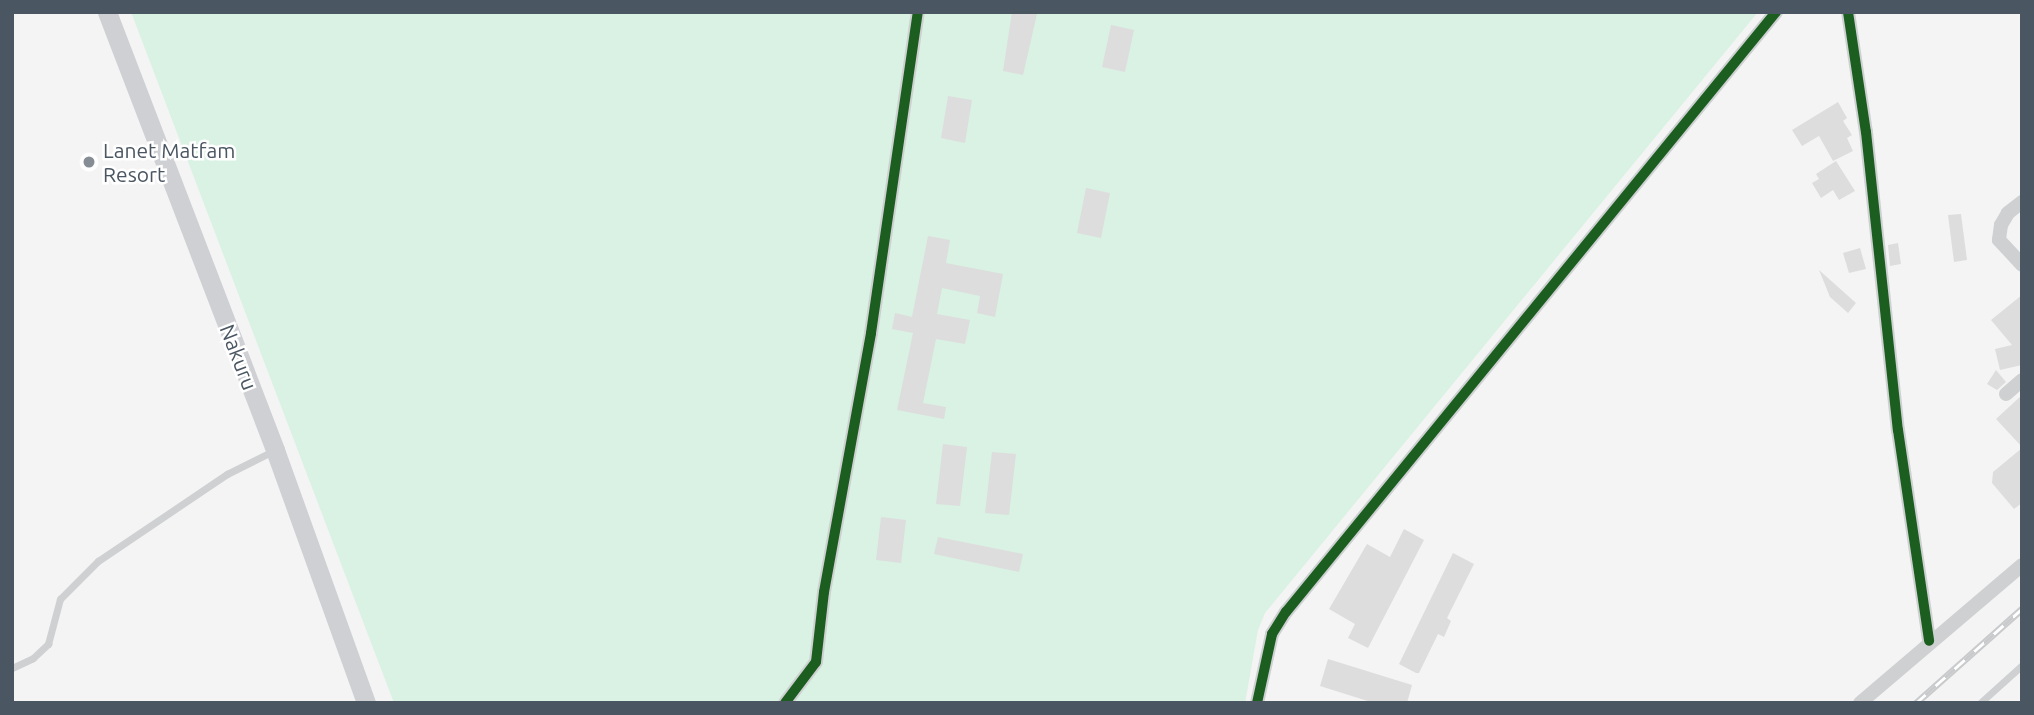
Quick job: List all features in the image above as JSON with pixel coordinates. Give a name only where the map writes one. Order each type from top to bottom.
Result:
[{"type":"main road","name":"Nakuru","points":[[107,12],[275,450],[366,703]]},
{"type":"street","points":[[785,703],[811,669],[818,654],[824,592],[871,332],[918,12]]},
{"type":"street","points":[[1257,703],[1272,634],[1286,612],[1776,12]]},
{"type":"street","points":[[1848,12],[1867,132],[1898,430],[1929,641]]},
{"type":"street","points":[[2022,202],[2008,213],[2001,225],[1999,240],[2022,265]]},
{"type":"street","points":[[2006,394],[2022,380]]},
{"type":"street","points":[[1860,703],[1929,641],[2022,565]]},
{"type":"lane","points":[[12,668],[33,658],[48,644],[60,600],[98,561],[226,474],[275,450]]},
{"type":"lane","points":[[1980,703],[2022,666]]},
{"type":"green space","points":[[131,12],[1758,12],[1265,613],[1258,630],[1245,703],[394,703]]},
{"type":"building","points":[[1012,12],[1037,14],[1023,75],[1003,71]]},
{"type":"building","points":[[1111,25],[1134,30],[1125,72],[1102,67]]},
{"type":"building","points":[[948,96],[972,100],[965,143],[941,138]]},
{"type":"building","points":[[1838,102],[1847,118],[1843,121],[1852,135],[1847,138],[1853,151],[1833,161],[1819,136],[1802,146],[1792,130]]},
{"type":"building","points":[[1836,161],[1855,191],[1839,200],[1833,190],[1821,198],[1812,183],[1819,179],[1816,174]]},
{"type":"building","points":[[1086,188],[1110,193],[1101,238],[1077,233]]},
{"type":"building","points":[[1961,214],[1967,260],[1954,262],[1948,215]]},
{"type":"building","points":[[928,236],[950,240],[946,263],[1003,274],[995,317],[977,313],[980,296],[942,288],[937,314],[970,320],[965,344],[936,339],[923,403],[946,407],[944,419],[897,410],[913,333],[892,329],[895,313],[912,317]]},
{"type":"building","points":[[1898,243],[1901,264],[1890,266],[1888,245]]},
{"type":"building","points":[[1860,248],[1866,269],[1849,273],[1843,253]]},
{"type":"building","points":[[1819,270],[1856,303],[1848,313],[1830,297]]},
{"type":"building","points":[[2022,295],[2022,365],[2000,370],[1995,349],[2012,345],[1991,320]]},
{"type":"building","points":[[1996,370],[2006,382],[1997,390],[1987,384]]},
{"type":"building","points":[[2022,395],[2022,447],[1996,419]]},
{"type":"building","points":[[943,444],[967,447],[960,506],[936,504]]},
{"type":"building","points":[[2022,448],[2022,503],[2014,509],[1992,483],[1993,472]]},
{"type":"building","points":[[992,452],[1016,454],[1009,515],[985,513]]},
{"type":"building","points":[[881,517],[906,520],[901,563],[876,560]]},
{"type":"building","points":[[1404,529],[1424,540],[1368,648],[1348,638],[1355,624],[1329,609],[1367,544],[1390,557]]},
{"type":"building","points":[[938,537],[1023,554],[1019,572],[934,554]]},
{"type":"building","points":[[1453,553],[1474,564],[1447,618],[1451,621],[1444,637],[1438,634],[1419,673],[1416,673],[1399,664]]},
{"type":"building","points":[[1328,659],[1412,685],[1407,703],[1374,703],[1320,686]]},
{"type":"railway","points":[[1916,703],[2022,609]]},
{"type":"cycle path","points":[[785,703],[816,662],[824,592],[871,333],[918,12]]},
{"type":"cycle path","points":[[1257,703],[1272,634],[1286,612],[1776,12]]},
{"type":"cycle path","points":[[1848,12],[1866,132],[1898,430],[1929,641]]},
{"type":"place","name":"Lanet Matfam Resort","points":[[89,162]]}]
